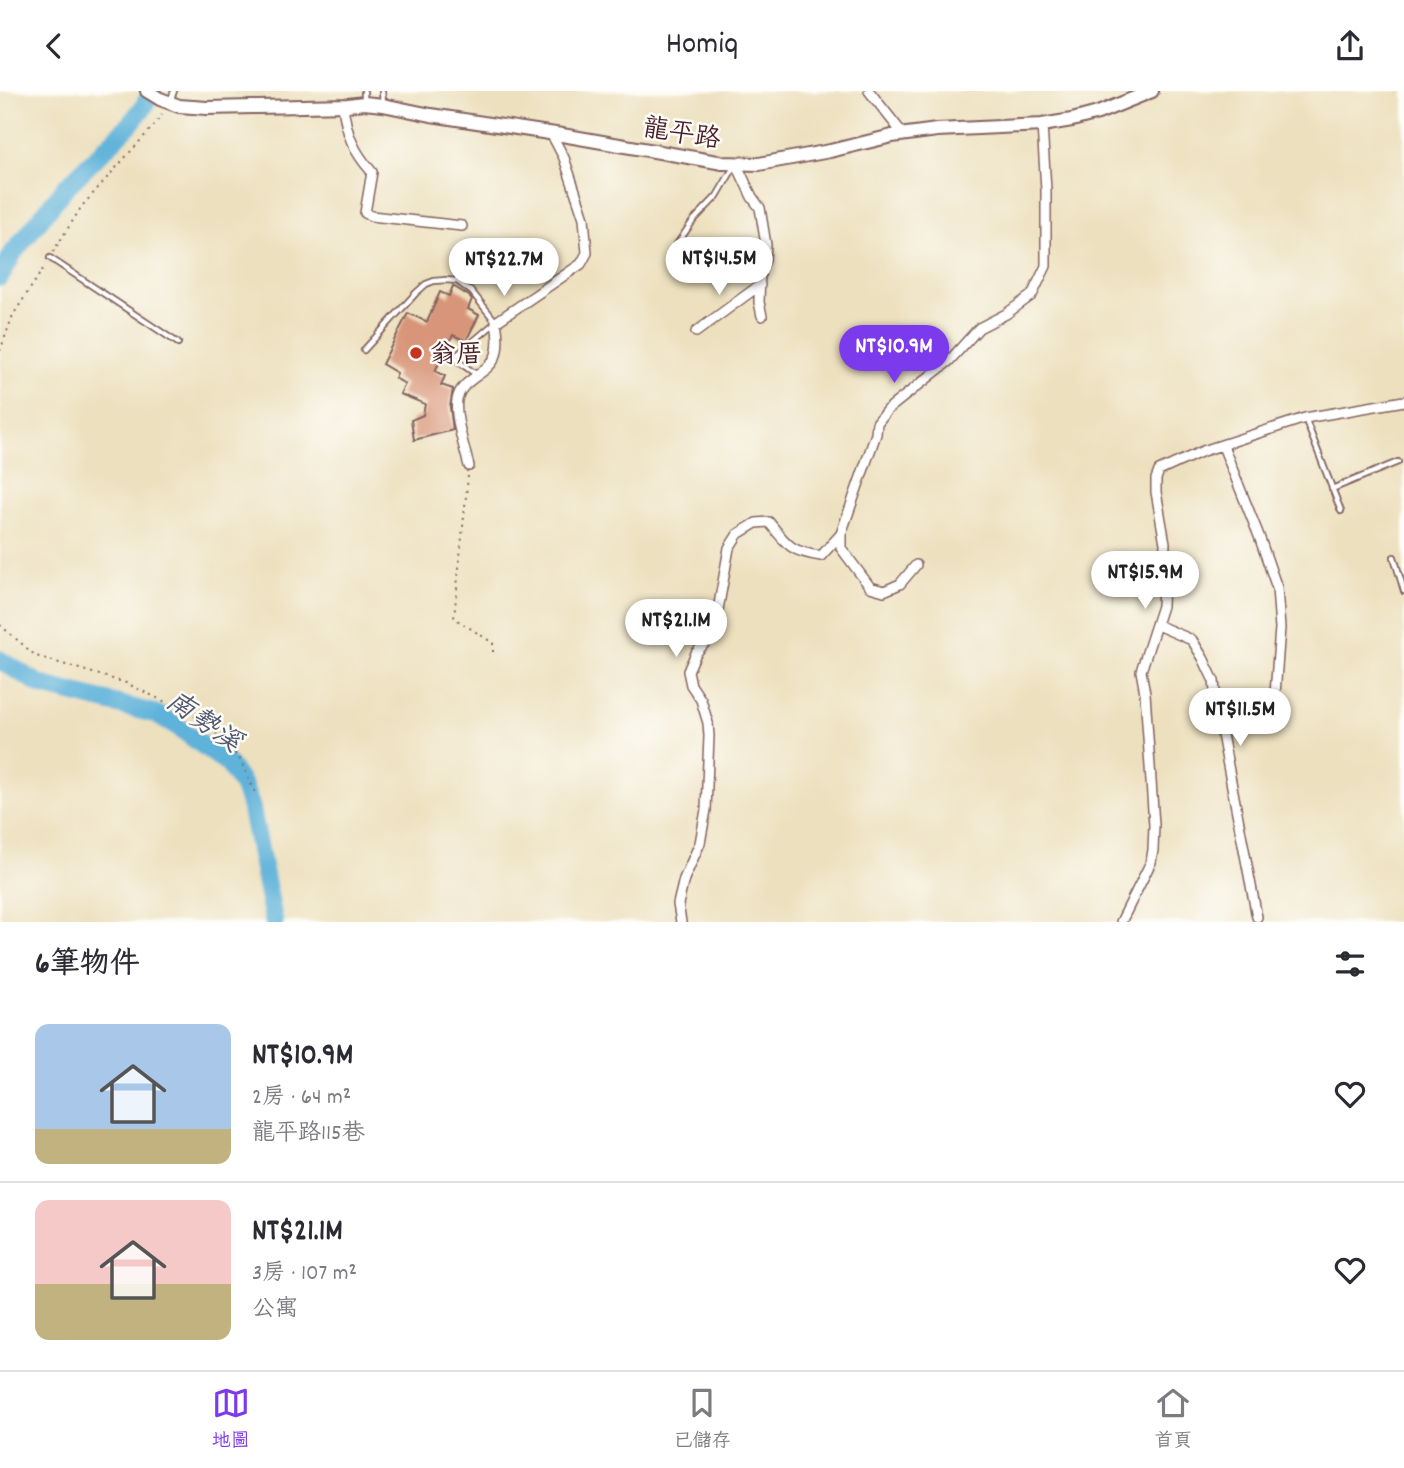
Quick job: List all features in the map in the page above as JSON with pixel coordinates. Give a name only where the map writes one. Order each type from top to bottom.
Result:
[{"type":"street","points":[[147,91],[168,97]]},
{"type":"street","points":[[869,91],[903,134]]},
{"type":"street","name":"龍平路","points":[[168,97],[179,106],[207,108],[343,105],[364,97],[383,105],[431,115],[710,161],[760,164],[903,134],[1042,125],[1072,120],[1098,113],[1146,92]]},
{"type":"street","points":[[343,105],[345,122],[358,156],[372,172],[365,213],[371,216],[462,226]]},
{"type":"street","points":[[916,565],[900,585],[884,591],[870,587],[841,548],[841,534],[876,434],[877,423],[887,410],[949,361],[979,328],[1006,314],[1032,295],[1037,286],[1046,266],[1046,190],[1042,125]]},
{"type":"street","points":[[469,466],[456,408],[457,397],[464,386],[489,367],[496,356],[496,322],[581,264],[587,253],[583,218],[564,158],[551,133]]},
{"type":"street","points":[[736,163],[760,208],[766,245],[765,260],[760,270],[759,302],[762,316]]},
{"type":"street","points":[[696,332],[760,285]]},
{"type":"street","points":[[1121,922],[1151,862],[1153,850],[1154,825],[1145,693],[1141,671],[1162,606],[1165,543],[1156,492],[1159,471],[1203,451],[1305,418],[1404,401]]},
{"type":"street","points":[[1216,703],[1257,699],[1275,694],[1280,628],[1277,588],[1223,446]]},
{"type":"street","points":[[681,922],[678,904],[684,879],[700,843],[706,810],[709,736],[701,700],[691,685],[688,671],[696,653],[710,637],[718,610],[729,548],[738,534],[756,523],[769,522],[786,543],[801,553],[821,556],[841,534]]},
{"type":"street","points":[[1157,625],[1192,640],[1214,681],[1257,917]]},
{"type":"lane","points":[[382,91],[383,105]]},
{"type":"lane","points":[[677,244],[693,221],[717,196],[736,163]]},
{"type":"lane","points":[[50,258],[178,343]]},
{"type":"lane","points":[[364,350],[426,284],[434,281],[457,281],[472,292],[496,322],[456,356],[477,375]]},
{"type":"lane","points":[[1305,418],[1341,512]]},
{"type":"lane","points":[[1332,489],[1398,463]]},
{"type":"lane","points":[[1394,557],[1404,591]]},
{"type":"path","points":[[0,351],[13,315],[82,206],[156,123],[168,97]]},
{"type":"path","points":[[469,466],[454,618],[493,643],[493,655]]},
{"type":"path","points":[[0,625],[36,656],[126,684],[205,721],[240,759],[256,792]]},
{"type":"building","name":"翁厝","points":[[453,286],[472,299],[468,309],[479,315],[466,341],[453,335],[435,371],[445,376],[441,385],[453,389],[450,407],[453,430],[414,440],[411,420],[423,415],[425,404],[400,394],[405,384],[395,378],[397,373],[382,364],[408,313],[427,322],[440,292],[449,296]]},
{"type":"waterway","name":"南勢溪","points":[[0,277],[13,253],[64,189],[129,125],[152,91]]},
{"type":"waterway","name":"南勢溪","points":[[0,660],[41,685],[156,714],[177,726],[229,765],[243,786],[251,807],[274,922]]},
{"type":"place","name":"翁厝","points":[[416,353]]}]
